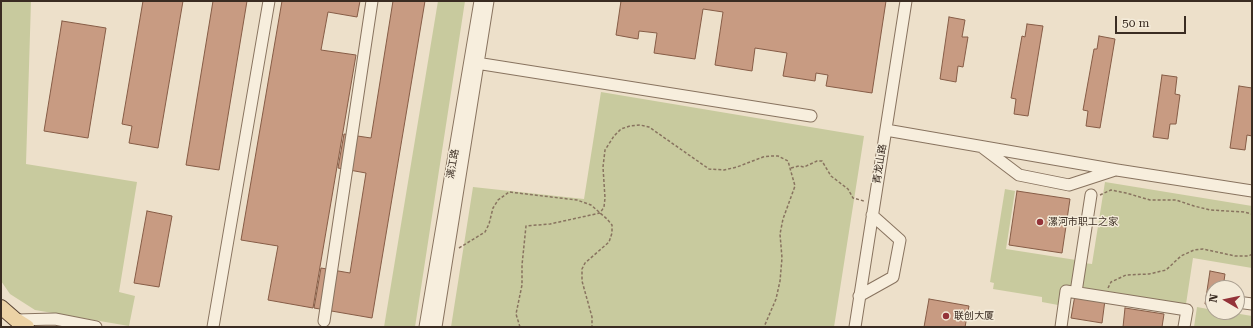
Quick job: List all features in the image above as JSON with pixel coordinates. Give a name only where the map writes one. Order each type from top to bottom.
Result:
[{"type":"main road","points":[[1,307],[21,324]]},
{"type":"street","points":[[213,327],[269,1]]},
{"type":"street","points":[[324,321],[372,1]]},
{"type":"street","name":"漓江路","points":[[436,327],[449,248],[474,63],[480,1]]},
{"type":"street","name":"漓江路","points":[[425,327],[474,63],[488,1]]},
{"type":"street","name":"青龙山路","points":[[855,327],[906,1]]},
{"type":"street","points":[[474,63],[811,116]]},
{"type":"street","points":[[886,130],[1117,170],[1252,191]]},
{"type":"street","points":[[980,146],[1019,175],[1069,185],[1117,170]]},
{"type":"street","points":[[1076,292],[1091,198]]},
{"type":"street","points":[[859,296],[893,277],[900,240],[873,210]]},
{"type":"street","points":[[1061,327],[1066,291],[1187,310],[1184,327]]},
{"type":"street","points":[[21,324],[55,319],[96,327]]},
{"type":"path","points":[[520,327],[516,314],[522,285],[522,265],[526,226],[556,222],[600,213],[604,207],[605,198],[603,167],[605,150],[614,136],[622,129],[640,125],[649,127],[709,169],[724,170],[771,156],[778,156],[788,162],[795,186],[783,219],[780,234],[782,258],[780,281],[776,299],[764,327]]},
{"type":"path","points":[[791,168],[799,166],[804,167],[822,161],[832,176],[848,189],[853,198],[873,210]]},
{"type":"path","points":[[1091,198],[1111,190],[1150,200],[1176,200],[1210,210],[1244,212],[1252,214]]},
{"type":"path","points":[[449,248],[460,248],[485,232],[489,224],[493,208],[498,200],[509,192],[577,200],[591,205],[612,225],[612,233],[609,242],[585,263],[582,269],[582,280],[592,317],[592,327]]},
{"type":"path","points":[[1103,297],[1111,282],[1126,275],[1149,274],[1166,270],[1181,256],[1194,250],[1203,249],[1235,256],[1249,256],[1252,254]]},
{"type":"green space","points":[[1,1],[31,1],[26,164],[137,182],[119,292],[135,296],[129,326],[35,310],[10,294],[1,281]]},
{"type":"green space","points":[[438,1],[465,1],[415,327],[384,327]]},
{"type":"green space","points":[[601,92],[864,136],[834,327],[451,327],[473,187],[584,199]]},
{"type":"green space","points":[[1105,182],[1252,206],[1252,268],[1193,258],[1186,304],[1080,287],[1084,263],[1092,264]]},
{"type":"green space","points":[[1005,189],[1015,191],[1006,249],[1076,260],[1071,288],[1061,287],[1058,305],[1042,302],[1042,297],[993,289],[994,283],[990,282]]},
{"type":"green space","points":[[1197,307],[1205,308],[1205,320],[1245,320],[1245,315],[1252,316],[1252,327],[1194,327]]},
{"type":"building","points":[[143,1],[183,1],[158,148],[129,143],[132,126],[122,124]]},
{"type":"building","points":[[213,1],[247,1],[219,170],[186,165]]},
{"type":"building","points":[[282,1],[360,1],[357,17],[328,12],[321,50],[356,55],[313,308],[268,300],[278,246],[241,240]]},
{"type":"building","points":[[393,1],[425,1],[372,318],[314,308],[321,268],[350,273],[366,173],[338,168],[344,134],[371,138]]},
{"type":"building","points":[[621,1],[886,1],[872,93],[826,86],[828,75],[816,73],[815,81],[783,76],[787,53],[755,48],[752,71],[715,65],[723,12],[703,9],[695,59],[654,53],[657,33],[639,31],[638,39],[616,35]]},
{"type":"building","points":[[949,17],[965,20],[962,37],[968,37],[963,67],[958,66],[956,82],[940,79]]},
{"type":"building","points":[[62,21],[106,28],[88,138],[44,131]]},
{"type":"building","points":[[1027,24],[1043,26],[1028,116],[1014,114],[1016,99],[1011,98],[1022,36],[1025,37]]},
{"type":"building","points":[[1099,36],[1115,39],[1100,128],[1086,126],[1088,111],[1083,110],[1094,49],[1097,49]]},
{"type":"building","points":[[1162,75],[1177,77],[1175,94],[1180,95],[1176,124],[1170,124],[1168,139],[1153,137]]},
{"type":"building","points":[[1239,86],[1252,88],[1252,136],[1247,135],[1245,150],[1230,148]]},
{"type":"building","name":"漯河市职工之家","points":[[1017,191],[1070,199],[1062,253],[1009,245]]},
{"type":"building","points":[[147,211],[172,216],[159,287],[134,283]]},
{"type":"building","points":[[1210,271],[1225,274],[1224,280],[1209,280]]},
{"type":"building","points":[[1075,295],[1105,300],[1102,323],[1071,318]]},
{"type":"building","name":"联创大厦","points":[[929,299],[969,306],[965,327],[924,327]]},
{"type":"building","points":[[1125,308],[1164,314],[1162,327],[1123,327]]},
{"type":"place","name":"漯河市职工之家","points":[[1040,222]]},
{"type":"place","name":"联创大厦","points":[[946,316]]}]
